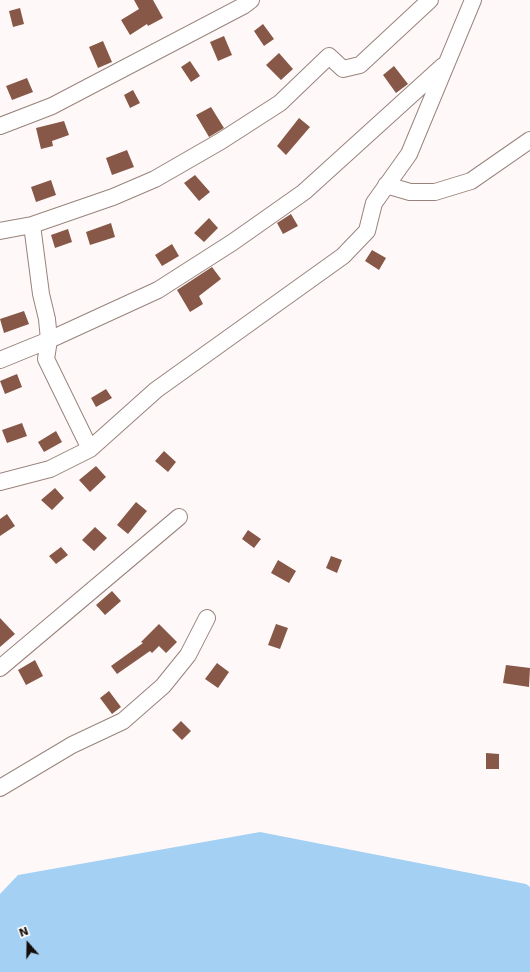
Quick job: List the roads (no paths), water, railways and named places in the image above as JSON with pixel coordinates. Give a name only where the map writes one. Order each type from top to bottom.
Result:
[{"type":"street","points":[[0,126],[52,106],[243,6],[251,0]]},
{"type":"street","points":[[0,231],[32,225],[112,197],[155,179],[215,145],[280,103],[329,56],[343,69],[360,65],[430,0]]},
{"type":"street","points":[[0,482],[50,469],[90,449],[156,390],[343,256],[367,231],[374,203],[409,154],[473,0]]},
{"type":"street","points":[[0,360],[49,340],[158,290],[233,242],[304,192],[447,62]]},
{"type":"street","points":[[386,185],[410,192],[435,192],[472,181],[530,140]]},
{"type":"street","points":[[32,225],[41,294],[47,319],[49,340],[46,359],[90,449]]},
{"type":"street","points":[[0,668],[179,517]]},
{"type":"street","points":[[0,788],[72,745],[123,721],[163,686],[188,655],[207,618]]},
{"type":"water","points":[[260,832],[526,884],[530,887],[530,972],[0,972],[0,894],[18,875]]}]
